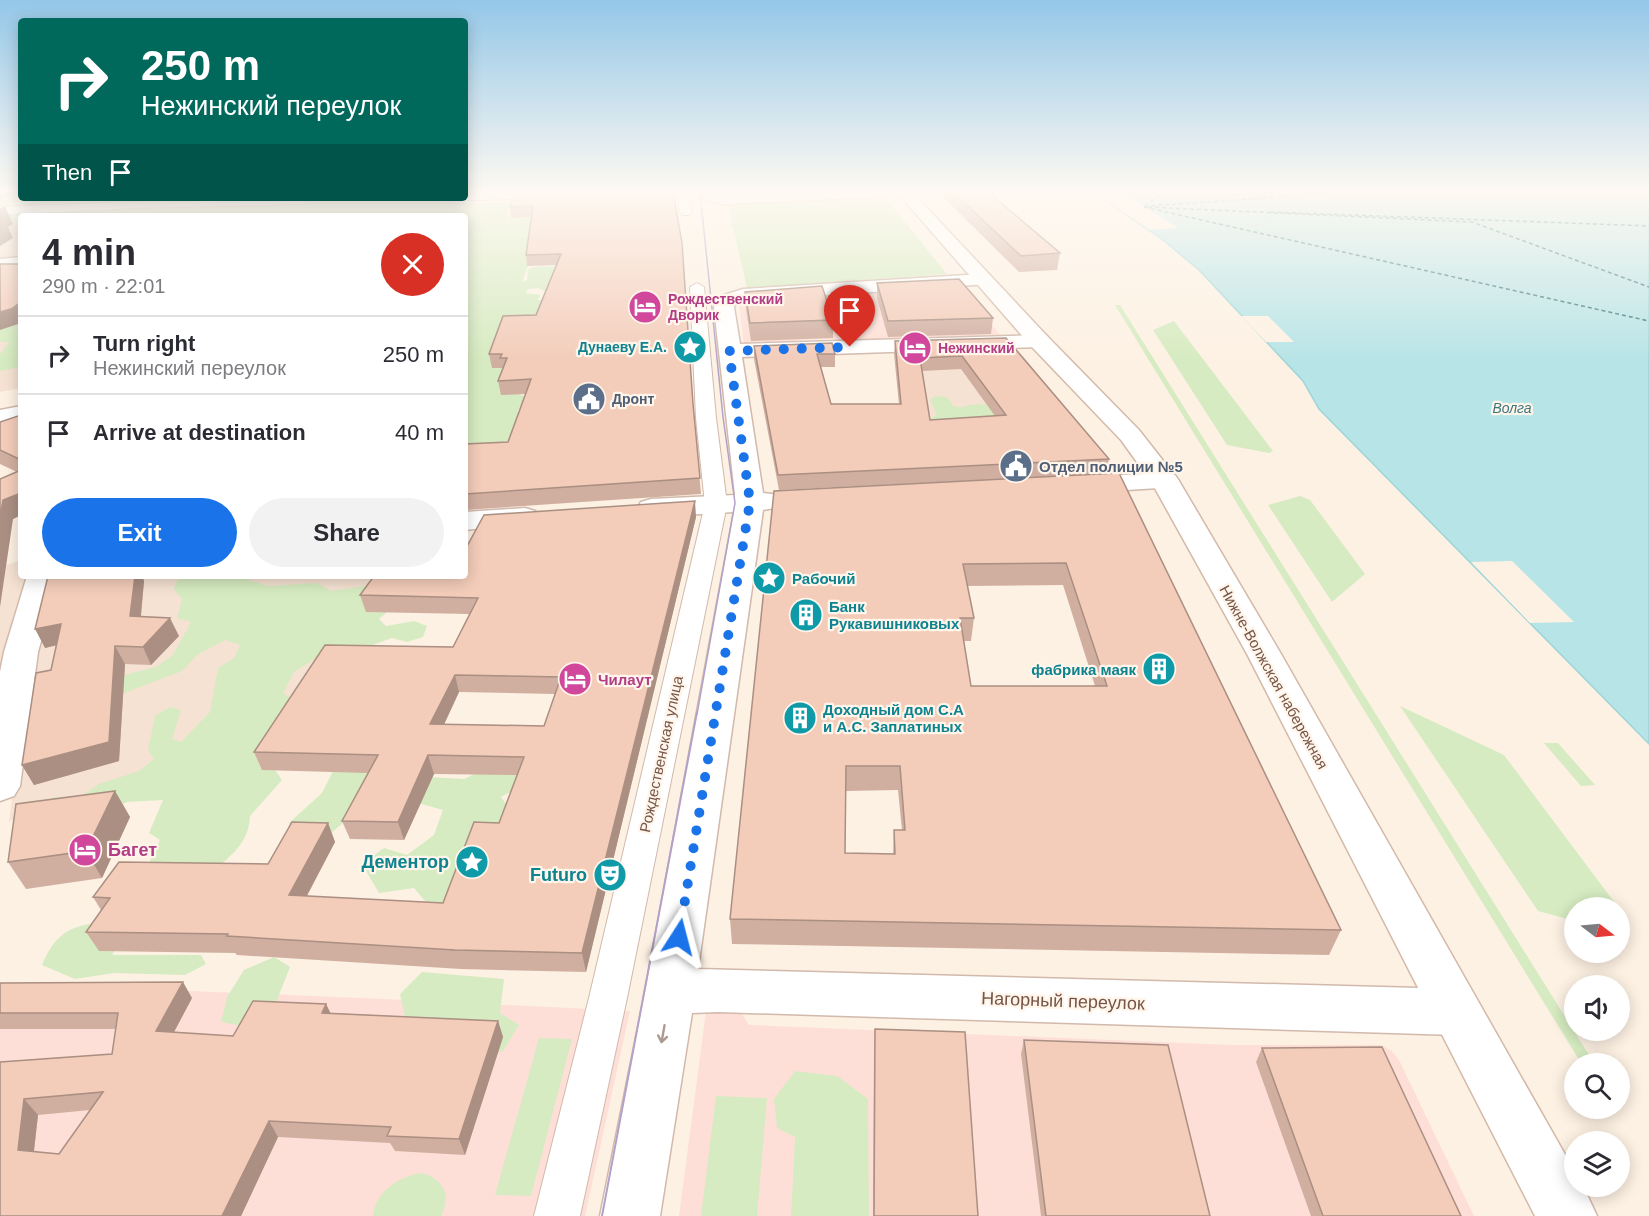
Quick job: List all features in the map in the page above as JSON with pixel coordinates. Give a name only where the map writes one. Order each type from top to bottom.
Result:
[{"type":"street","name":"Нижне-Волжская набережная","points":[[954,249],[1130,435],[1165,481],[1264,654],[1567,1216]]},
{"type":"street","points":[[0,264],[18,262]]},
{"type":"street","name":"Рождественская улица","points":[[630,1216],[670,993],[733,503],[729,351],[724,308],[728,300],[734,297],[982,280]]},
{"type":"street","name":"Рождественская улица","points":[[557,1216],[611,986],[733,503],[706,418],[697,287]]},
{"type":"street","points":[[729,351],[1039,341]]},
{"type":"street","points":[[0,417],[18,414]]},
{"type":"street","points":[[1050,486],[1165,481]]},
{"type":"street","points":[[629,510],[795,499]]},
{"type":"street","points":[[468,521],[555,515]]},
{"type":"street","points":[[0,786],[21,652],[42,579]]},
{"type":"street","name":"Нагорный переулок","points":[[670,993],[718,990],[1456,1012]]},
{"type":"shaded area","points":[[0,249],[18,249],[18,260],[0,262]]},
{"type":"shaded area","points":[[18,265],[18,389],[0,392],[0,267]]},
{"type":"shaded area","points":[[896,289],[963,291],[1004,339],[849,342],[832,339],[797,340],[798,345],[744,345],[739,305],[806,300],[807,295]]},
{"type":"shaded area","points":[[956,360],[1033,385],[930,434],[910,367]]},
{"type":"shaded area","points":[[18,561],[18,579],[33,579],[0,721],[0,567]]},
{"type":"shaded area","points":[[51,579],[396,579],[262,770],[23,813],[9,822],[31,650]]},
{"type":"shaded area","points":[[0,983],[630,1011],[585,1216],[0,1216]]},
{"type":"shaded area","points":[[706,1011],[740,1011],[749,1025],[1232,1045],[1381,1045],[1392,1051],[1400,1062],[1474,1216],[679,1216]]},
{"type":"green space","points":[[468,249],[531,249],[522,282],[527,280],[528,270],[533,267],[556,266],[549,293],[538,288],[528,289],[526,293],[540,295],[538,300],[550,300],[507,365],[501,386],[526,397],[517,412],[534,417],[586,409],[468,459]]},
{"type":"green space","points":[[738,249],[926,249],[947,274],[747,288]]},
{"type":"green space","points":[[1115,305],[1120,305],[1564,1015],[1564,1035]]},
{"type":"green space","points":[[1174,321],[1273,451],[1269,453],[1227,445],[1153,330]]},
{"type":"green space","points":[[18,324],[18,368],[0,371],[0,354],[9,342],[0,342],[0,330],[3,325]]},
{"type":"green space","points":[[935,396],[947,397],[953,406],[978,404],[993,406],[1027,420],[935,427],[930,419],[937,414],[930,400]]},
{"type":"green space","points":[[1300,496],[1310,500],[1365,574],[1332,602],[1268,505]]},
{"type":"green space","points":[[178,579],[250,579],[268,586],[317,583],[331,591],[373,585],[394,606],[379,619],[386,626],[414,621],[427,626],[423,637],[407,642],[392,638],[356,651],[324,653],[294,672],[283,693],[298,703],[266,757],[282,780],[250,816],[246,834],[237,849],[210,873],[148,865],[160,840],[149,833],[163,800],[127,802],[95,819],[29,806],[56,797],[80,797],[99,784],[139,771],[154,759],[148,750],[155,716],[170,707],[181,710],[172,739],[181,742],[210,712],[218,668],[234,658],[240,645],[225,640],[197,655],[182,671],[103,701],[96,682],[156,667],[173,655],[191,622],[177,618],[182,599],[174,589]]},
{"type":"green space","points":[[1400,706],[1504,755],[1610,897],[1564,897],[1564,918],[1538,911]]},
{"type":"green space","points":[[1544,743],[1558,743],[1595,785],[1581,786]]},
{"type":"green space","points":[[499,762],[524,768],[520,787],[501,797],[508,807],[476,895],[431,908],[414,888],[379,893],[362,864],[384,848],[407,855],[434,835],[443,810],[418,803],[429,777],[464,779]]},
{"type":"green space","points":[[335,767],[383,768],[345,821],[316,846],[292,843],[289,823],[322,793]]},
{"type":"green space","points":[[112,920],[127,928],[112,955],[201,955],[206,964],[185,975],[114,973],[75,979],[42,965],[54,943],[69,930]]},
{"type":"green space","points":[[274,957],[290,967],[277,1000],[248,1027],[221,1022],[227,997],[244,970]]},
{"type":"green space","points":[[422,972],[504,979],[500,1013],[519,1025],[503,1051],[466,1059],[406,1023],[400,994]]},
{"type":"green space","points":[[539,1038],[572,1039],[531,1196],[495,1195]]},
{"type":"green space","points":[[1567,1041],[1580,1041],[1588,1053],[1575,1053]]},
{"type":"green space","points":[[795,1071],[837,1076],[868,1099],[869,1216],[791,1216],[795,1137],[777,1128],[774,1099]]},
{"type":"green space","points":[[716,1096],[767,1098],[757,1216],[701,1216]]},
{"type":"green space","points":[[421,1173],[435,1179],[443,1188],[446,1201],[441,1216],[373,1216],[383,1192],[404,1178]]},
{"type":"water","name":"Волга","points":[[1173,249],[1649,249],[1649,744],[1319,409],[1303,381],[1199,270]]},
{"type":"pier","points":[[1241,316],[1268,316],[1294,342],[1266,342]]},
{"type":"pier","points":[[1512,561],[1574,622],[1530,623],[1471,562]]},
{"type":"building","points":[[527,249],[682,249],[700,478],[468,494],[468,444],[508,442],[531,379],[498,381],[507,358],[500,358],[502,354],[489,354],[503,316],[536,315],[561,254],[526,255]]},
{"type":"building","points":[[1013,249],[1055,249],[1060,253],[1021,256]]},
{"type":"building","points":[[0,264],[18,264],[18,304],[0,312]]},
{"type":"building","points":[[959,279],[993,318],[888,321],[877,283]]},
{"type":"building","points":[[822,286],[833,320],[750,323],[745,292]]},
{"type":"building","points":[[1006,338],[1109,459],[778,475],[754,346],[832,343],[835,354],[817,354],[831,404],[901,404],[895,341]],"holes":[[[962,356],[1006,415],[930,420],[920,358]]]},
{"type":"building","points":[[18,416],[18,459],[0,450],[0,422]]},
{"type":"building","points":[[18,471],[18,494],[3,500],[0,519],[0,479]]},
{"type":"building","points":[[1119,473],[1341,930],[730,919],[774,491]],"holes":[[[1066,563],[1107,686],[971,686],[960,618],[974,618],[963,564]],[[846,766],[900,766],[905,830],[894,830],[895,854],[845,853]]]},
{"type":"building","points":[[695,501],[582,953],[455,950],[227,936],[228,934],[86,932],[110,898],[93,897],[119,862],[268,864],[292,822],[328,823],[289,895],[443,903],[474,822],[499,823],[524,757],[428,755],[398,822],[342,821],[378,755],[254,752],[325,645],[453,647],[478,598],[360,595],[372,579],[468,579],[468,544],[484,515]],"holes":[[[455,675],[561,677],[544,726],[430,724]]]},
{"type":"building","points":[[47,579],[135,579],[130,616],[170,618],[143,647],[115,646],[109,742],[22,765],[36,673],[51,670],[61,624],[35,629]]},
{"type":"building","points":[[115,791],[86,851],[8,862],[16,804]]},
{"type":"building","points":[[183,982],[156,1031],[233,1036],[253,1001],[326,1004],[322,1013],[498,1021],[459,1139],[387,1136],[391,1127],[269,1121],[222,1216],[0,1216],[0,1062],[112,1054],[118,1013],[0,1013],[0,983]],"holes":[[[103,1092],[59,1154],[18,1150],[24,1099]]]},
{"type":"building","points":[[875,1029],[965,1032],[978,1216],[874,1216]]},
{"type":"building","points":[[1024,1040],[1168,1045],[1210,1216],[1046,1216]]},
{"type":"building","points":[[1382,1047],[1461,1216],[1323,1216],[1262,1048]]},
{"type":"ferry route","points":[[1329,249],[1649,321]]},
{"type":"ferry route","points":[[1545,249],[1649,287]]},
{"type":"tram line","points":[[697,714],[735,503],[723,417],[706,249]]},
{"type":"tram line","points":[[602,1216],[697,712]]},
{"type":"place","name":"Рождественский Дворик","points":[[645,307]]},
{"type":"place","name":"Дунаеву Е.А.","points":[[690,347]]},
{"type":"place","name":"Нежинский","points":[[915,348]]},
{"type":"place","name":"Дронт","points":[[589,399]]},
{"type":"place","name":"Отдел полиции №5","points":[[1016,466]]},
{"type":"place","name":"Рабочий","points":[[769,578]]},
{"type":"place","name":"Банк Рукавишниковых","points":[[806,615]]},
{"type":"place","name":"фабрика маяк","points":[[1159,669]]},
{"type":"place","name":"Чилаут","points":[[575,679]]},
{"type":"place","name":"Доходный дом С.А и А.С. Заплатиных","points":[[800,718]]},
{"type":"place","name":"Багет","points":[[85,850]]},
{"type":"place","name":"Дементор","points":[[472,862]]},
{"type":"place","name":"Futuro","points":[[610,875]]},
{"type":"route","points":[[679,937],[750,502],[729,351],[850,347]]}]
